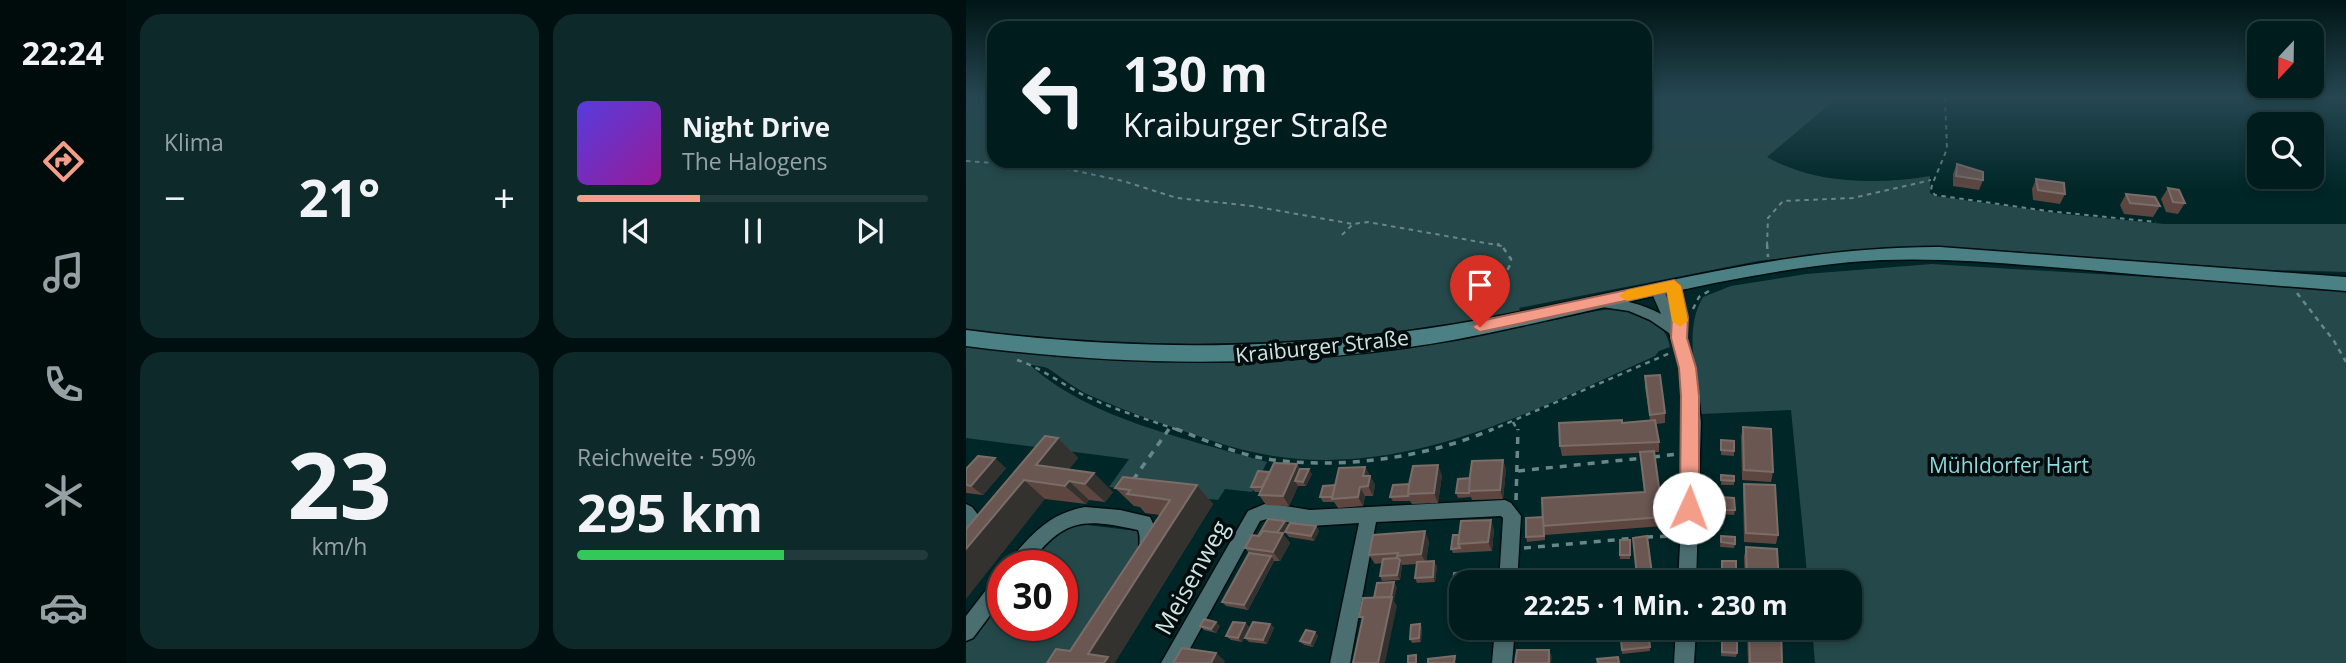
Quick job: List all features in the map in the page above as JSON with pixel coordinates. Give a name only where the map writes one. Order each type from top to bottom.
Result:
[{"type":"main road","name":"Kraiburger Straße","points":[[966,338],[1101,354],[1238,356],[1344,347],[1480,327],[1769,265],[1854,256],[1946,254],[2346,284]]},
{"type":"street","points":[[1665,287],[1689,387],[1691,453],[1688,570]]},
{"type":"street","points":[[1592,303],[1632,305],[1656,317],[1679,339]]},
{"type":"street","points":[[1340,663],[1369,516],[1505,508],[1512,516],[1509,570]]},
{"type":"street","name":"Meisenweg","points":[[1171,663],[1254,516],[1267,511],[1310,518],[1369,516]]},
{"type":"street","points":[[966,512],[970,516],[966,522]]},
{"type":"street","points":[[1029,550],[1052,525],[1069,516],[1081,515],[1144,523],[1150,536],[1140,560]]},
{"type":"street","points":[[966,631],[987,604]]},
{"type":"street","points":[[1502,663],[1504,640]]},
{"type":"street","points":[[1684,663],[1685,640]]},
{"type":"path","points":[[1946,129],[1947,147],[1942,163],[1931,180],[1931,191],[1939,196],[2156,222]]},
{"type":"path","points":[[966,161],[987,163]]},
{"type":"path","points":[[1062,168],[1122,181],[1177,198],[1252,206],[1353,224],[1368,222],[1502,246],[1511,259],[1510,265],[1486,306],[1480,327]]},
{"type":"path","points":[[1769,265],[1766,218],[1774,206],[1783,201],[1853,198],[1931,180]]},
{"type":"path","points":[[1342,235],[1353,224]]},
{"type":"path","points":[[1016,359],[1041,368],[1054,380],[1094,400],[1169,429],[1268,459],[1338,462],[1407,456],[1475,437],[1513,422],[1679,339],[1689,328],[1699,297],[1716,288]]},
{"type":"path","points":[[2305,289],[2293,288],[2334,341],[2346,362]]},
{"type":"path","points":[[1509,513],[1515,507],[1518,471],[1518,429],[1513,422]]},
{"type":"path","points":[[1130,484],[1169,429]]},
{"type":"path","points":[[1518,471],[1691,453]]},
{"type":"path","points":[[1510,548],[1689,535]]},
{"type":"green space","points":[[966,129],[987,129],[987,168],[1652,168],[1652,129],[1800,129],[1767,157],[1805,173],[1846,180],[1889,181],[1930,176],[1930,193],[1935,196],[2064,214],[2164,224],[2346,224],[2346,272],[2200,268],[1910,250],[1859,250],[1758,261],[1519,308],[1526,325],[1602,310],[1630,310],[1653,320],[1664,332],[1670,347],[1495,426],[1441,443],[1386,455],[1330,460],[1272,456],[1213,441],[1104,402],[1078,389],[1047,368],[1029,364],[1053,383],[1110,413],[1174,436],[1267,462],[1252,492],[1225,489],[1218,500],[1109,487],[1129,459],[966,438]]},
{"type":"green space","name":"Mühldorfer Hart","points":[[1932,264],[2346,289],[2346,663],[1815,663],[1813,640],[1862,640],[1862,570],[1807,570],[1791,410],[1701,414],[1693,354],[1694,324],[1703,297],[1731,286],[1806,274]]},
{"type":"green space","points":[[1079,524],[1137,531],[1142,536],[1140,549],[1078,640],[1078,550],[1035,550],[1044,538]]},
{"type":"green space","points":[[987,611],[987,641],[1077,641],[1062,663],[966,663],[966,638]]},
{"type":"building","points":[[1957,164],[1983,172],[1983,180],[1956,176]]},
{"type":"building","points":[[2036,179],[2064,183],[2065,194],[2038,190]]},
{"type":"building","points":[[2168,188],[2179,190],[2185,203],[2173,202]]},
{"type":"building","points":[[2126,194],[2155,197],[2160,206],[2130,203]]},
{"type":"building","points":[[1660,375],[1665,413],[1650,415],[1645,376]]},
{"type":"building","points":[[1622,420],[1622,423],[1655,420],[1659,442],[1560,446],[1559,423]]},
{"type":"building","points":[[1743,427],[1771,429],[1773,472],[1744,470]]},
{"type":"building","points":[[1045,436],[1058,438],[1036,465],[1094,473],[1085,484],[1069,481],[1065,486],[1024,480],[966,549],[966,529]]},
{"type":"building","points":[[1721,440],[1734,441],[1734,451],[1721,450]]},
{"type":"building","points":[[1654,451],[1663,517],[1543,526],[1542,498],[1645,492],[1640,452]]},
{"type":"building","points":[[978,456],[995,458],[971,486],[966,485],[966,469]]},
{"type":"building","points":[[1503,460],[1500,490],[1468,491],[1472,461]]},
{"type":"building","points":[[1274,463],[1297,464],[1283,496],[1259,495]]},
{"type":"building","points":[[1438,465],[1434,493],[1407,494],[1413,466]]},
{"type":"building","points":[[1365,467],[1363,476],[1370,476],[1368,486],[1360,487],[1358,497],[1332,499],[1339,468]]},
{"type":"building","points":[[1300,469],[1309,469],[1303,482],[1295,481]]},
{"type":"building","points":[[1258,471],[1270,472],[1262,487],[1251,487]]},
{"type":"building","points":[[1721,475],[1734,476],[1734,481],[1721,480]]},
{"type":"building","points":[[1123,477],[1197,485],[1088,654],[1108,657],[1104,663],[1047,663],[1056,649],[1070,651],[1078,641],[1170,500],[1127,494],[1130,490],[1115,488]]},
{"type":"building","points":[[1470,478],[1469,493],[1456,493],[1458,479]]},
{"type":"building","points":[[1409,484],[1408,496],[1390,497],[1393,485]]},
{"type":"building","points":[[1744,484],[1775,485],[1778,535],[1746,533]]},
{"type":"building","points":[[1335,485],[1332,497],[1320,497],[1323,486]]},
{"type":"building","points":[[1721,497],[1734,498],[1735,510],[1721,510]]},
{"type":"building","points":[[1543,517],[1544,536],[1526,537],[1526,518]]},
{"type":"building","points":[[1268,519],[1285,521],[1277,533],[1263,531],[1258,536]]},
{"type":"building","points":[[1491,520],[1488,542],[1458,544],[1461,521]]},
{"type":"building","points":[[1290,523],[1316,526],[1311,536],[1285,532]]},
{"type":"building","points":[[1263,531],[1283,533],[1273,552],[1245,548],[1252,535],[1259,536]]},
{"type":"building","points":[[1425,531],[1421,554],[1369,555],[1373,535]]},
{"type":"building","points":[[1453,535],[1459,535],[1460,548],[1451,549]]},
{"type":"building","points":[[1647,536],[1651,570],[1636,570],[1633,538]]},
{"type":"building","points":[[1721,536],[1735,537],[1735,544],[1721,542]]},
{"type":"building","points":[[1620,540],[1630,540],[1630,555],[1620,555]]},
{"type":"building","points":[[1746,547],[1777,549],[1778,570],[1747,570]]},
{"type":"building","points":[[1249,553],[1271,556],[1244,605],[1222,602]]},
{"type":"building","points":[[1383,559],[1400,560],[1397,575],[1380,576]]},
{"type":"building","points":[[1434,561],[1433,577],[1415,578],[1417,562]]},
{"type":"building","points":[[1722,561],[1736,561],[1736,570],[1722,570]]},
{"type":"building","points":[[1394,582],[1391,597],[1374,598],[1377,583]]},
{"type":"building","points":[[1392,597],[1378,663],[1353,663],[1363,617],[1359,617],[1363,598]]},
{"type":"building","points":[[1204,619],[1216,622],[1211,629],[1200,626]]},
{"type":"building","points":[[1233,622],[1245,623],[1238,638],[1226,636]]},
{"type":"building","points":[[1253,622],[1270,624],[1263,640],[1245,638]]},
{"type":"building","points":[[1420,624],[1419,638],[1410,639],[1411,625]]},
{"type":"building","points":[[1306,630],[1315,632],[1310,643],[1300,641]]},
{"type":"building","points":[[1621,640],[1649,640],[1650,647],[1622,650]]},
{"type":"building","points":[[1722,640],[1737,640],[1737,653],[1722,652]]},
{"type":"building","points":[[1749,640],[1781,640],[1782,663],[1750,663]]},
{"type":"building","points":[[1182,648],[1216,653],[1211,663],[1173,663]]},
{"type":"building","points":[[1517,650],[1549,650],[1549,663],[1515,663]]},
{"type":"building","points":[[1416,655],[1416,663],[1408,663],[1408,656]]},
{"type":"building","points":[[1455,656],[1454,663],[1428,663],[1428,659]]},
{"type":"building","points":[[1618,657],[1619,663],[1598,663],[1597,659]]},
{"type":"slow traffic","points":[[1627,296],[1674,286],[1680,321]]},
{"type":"route","points":[[1480,327],[1674,286],[1680,317],[1679,338],[1688,368],[1690,396],[1689,508]]}]
